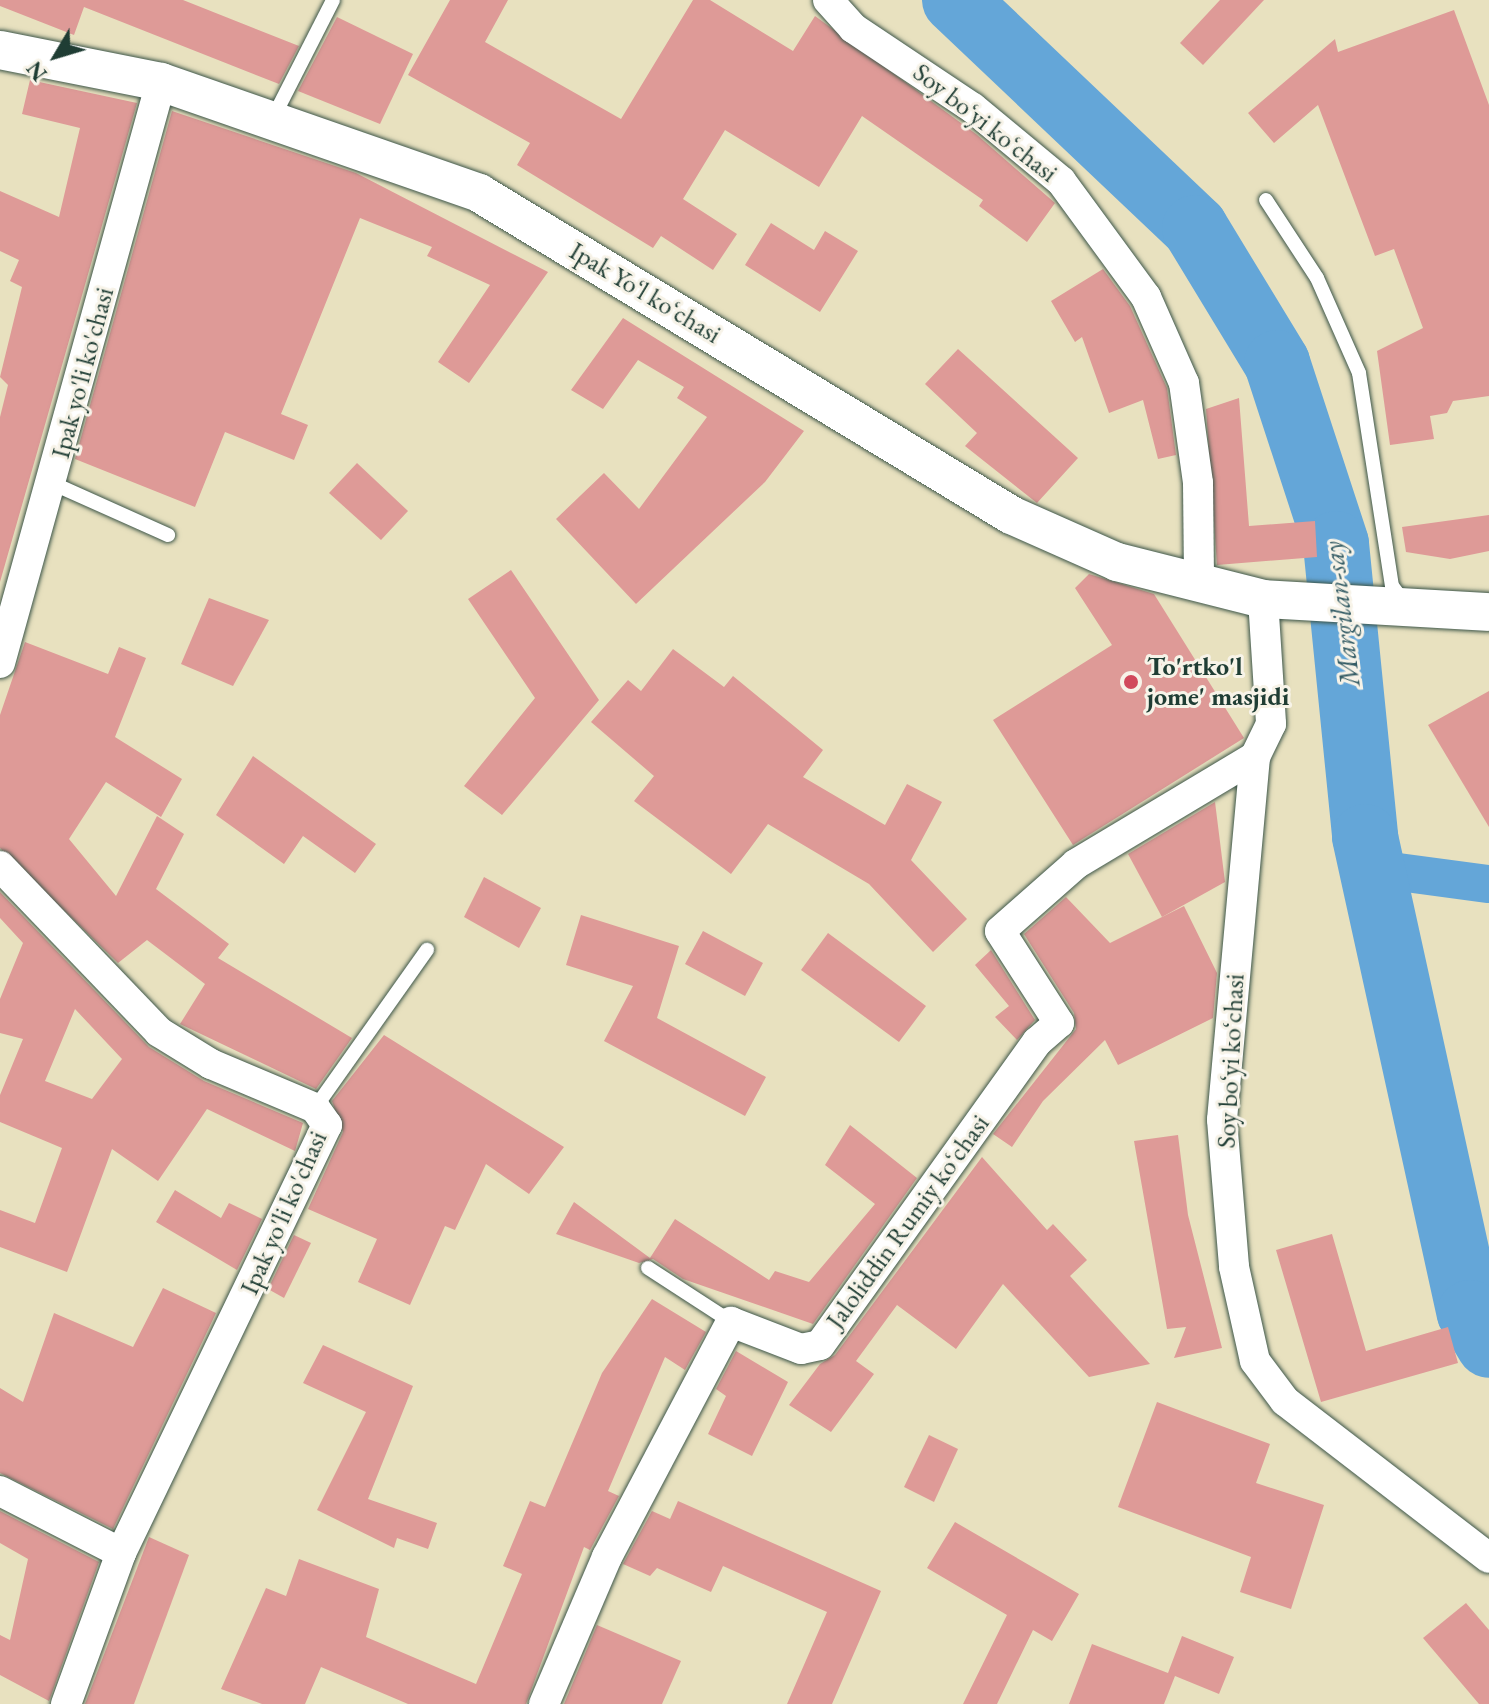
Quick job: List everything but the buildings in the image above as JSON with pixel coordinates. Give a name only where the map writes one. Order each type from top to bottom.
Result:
[{"type":"street","name":"Soy boʻyi koʻchasi","points":[[828,0],[853,28],[973,108],[1061,181],[1146,297],[1184,383],[1198,483],[1199,586]]},
{"type":"street","name":"Ipak Yoʻl koʻchasi","points":[[0,50],[161,82],[479,193],[1011,515],[1117,562],[1199,586],[1263,599],[1414,611],[1489,612]]},
{"type":"street","name":"Ipak yo'li ko'chasi","points":[[0,663],[54,484],[161,82]]},
{"type":"street","name":"Soy boʻyi koʻchasi","points":[[1263,599],[1271,724],[1255,757],[1222,1120],[1234,1267],[1255,1361],[1285,1401],[1489,1558]]},
{"type":"street","name":"Jaloliddin Rumiy koʻchasi","points":[[731,1322],[801,1349],[820,1345],[1037,1042],[1059,1023],[1000,931],[1076,864],[1255,757]]},
{"type":"street","name":"Ipak yo'li ko'chasi","points":[[0,866],[159,1032],[211,1064],[315,1108],[327,1125],[121,1553]]},
{"type":"street","points":[[544,1704],[607,1557],[731,1322]]},
{"type":"street","points":[[0,1491],[121,1553],[66,1704]]},
{"type":"lane","points":[[271,121],[333,0]]},
{"type":"lane","points":[[1266,200],[1317,278],[1359,373],[1392,586],[1414,611]]},
{"type":"lane","points":[[54,484],[168,535]]},
{"type":"lane","points":[[315,1108],[427,950]]},
{"type":"lane","points":[[648,1268],[731,1322]]},
{"type":"waterway","name":"Margilan-say","points":[[955,0],[1195,228],[1277,363],[1336,544],[1365,837],[1470,1313],[1489,1345]]},
{"type":"waterway","points":[[1376,869],[1489,884]]},
{"type":"place","name":"To'rtko'l jome' masjidi","points":[[1131,682]]}]
